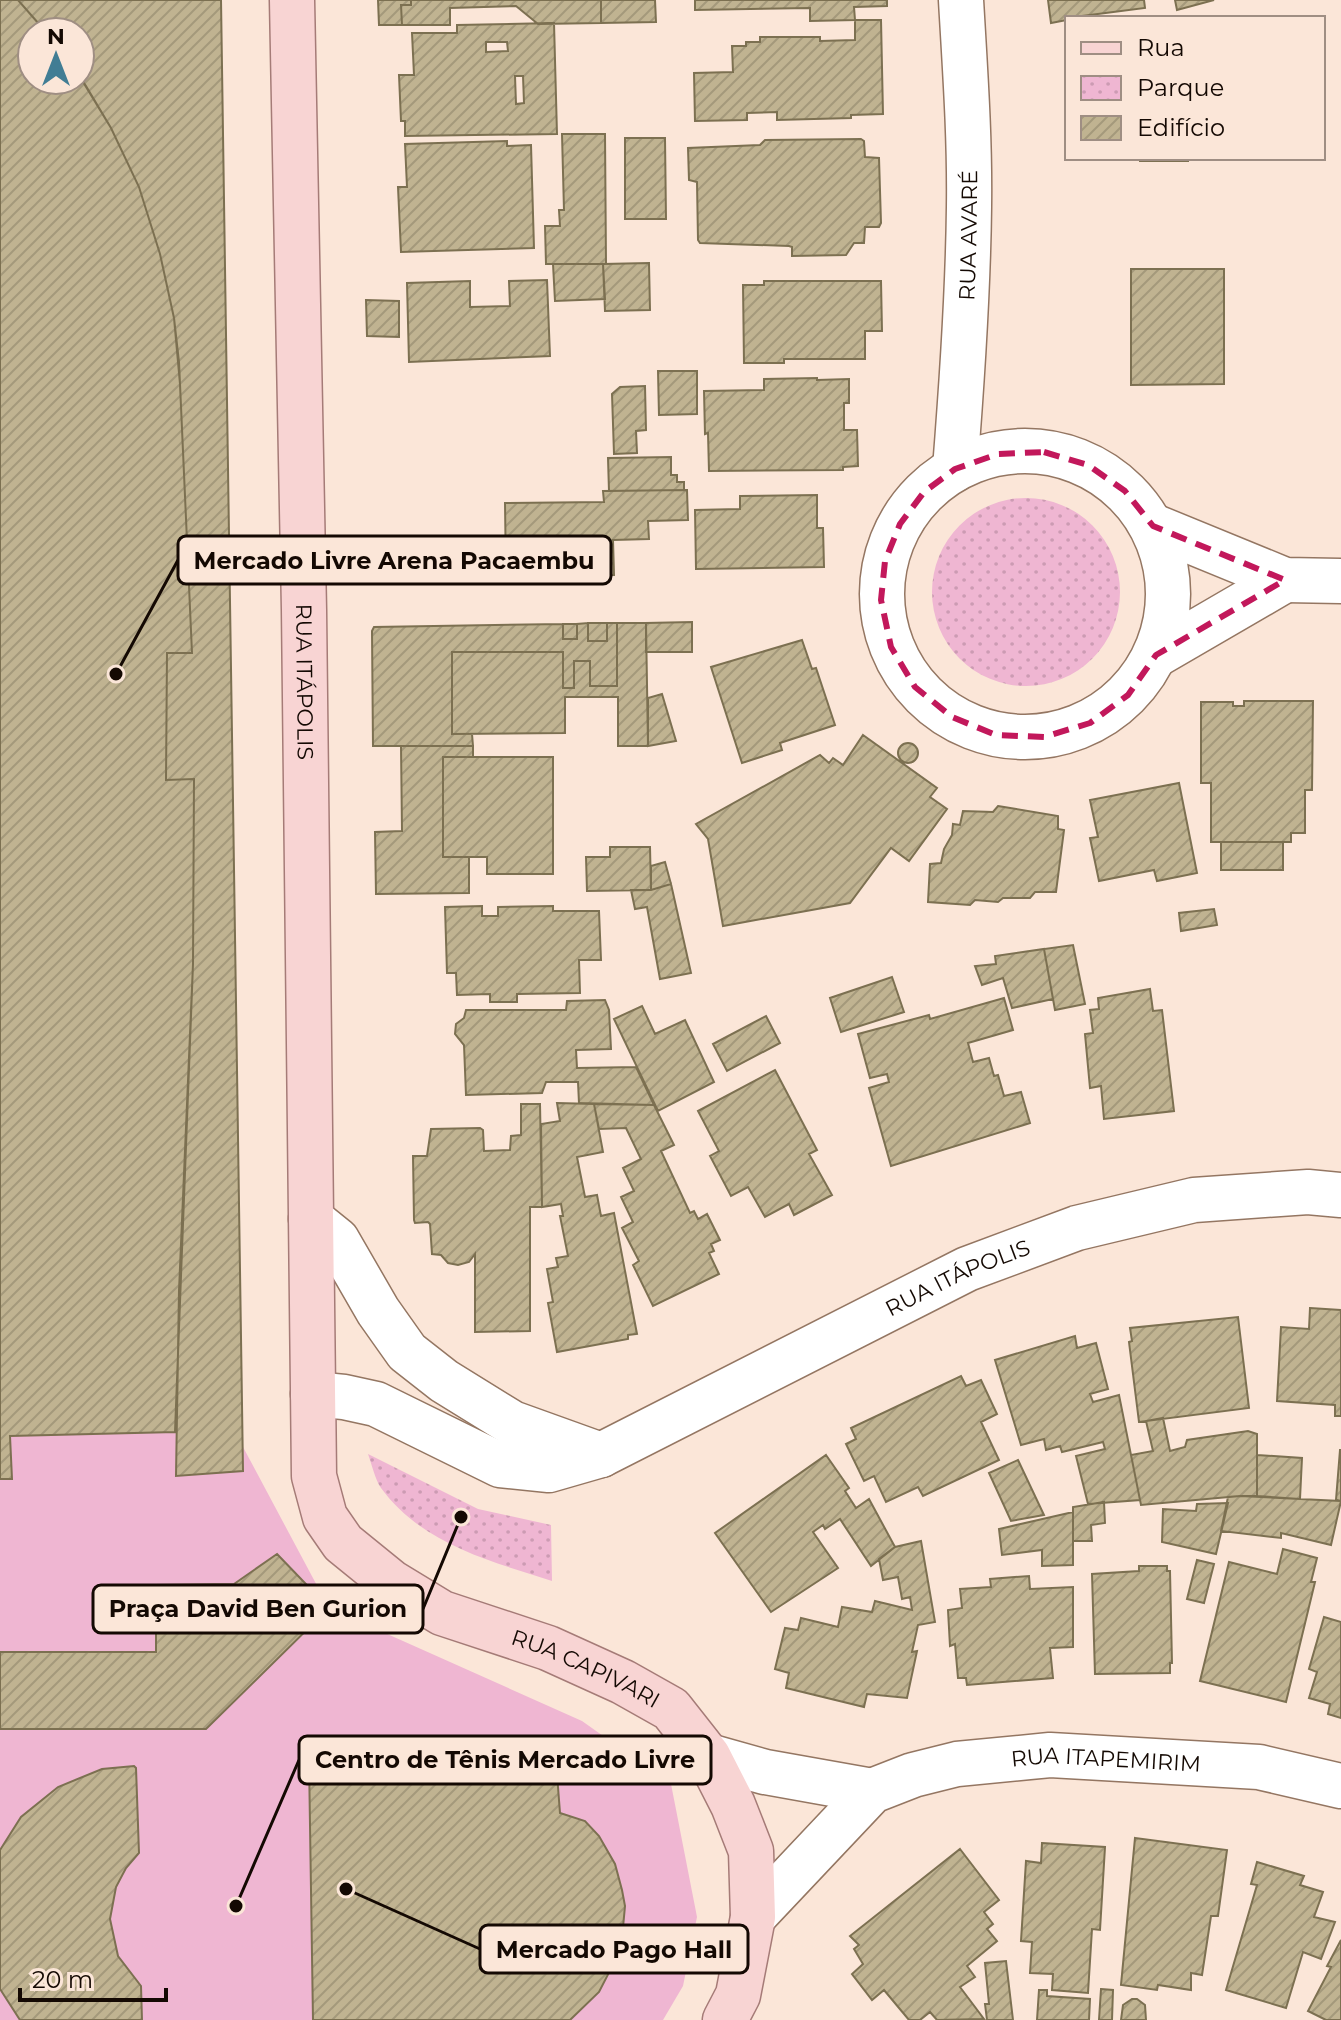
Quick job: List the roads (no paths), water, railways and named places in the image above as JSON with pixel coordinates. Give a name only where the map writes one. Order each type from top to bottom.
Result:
[{"type":"main road","name":"RUA ITÁPOLIS","points":[[292,0],[304,610],[313,1394]]},
{"type":"main road","name":"RUA CAPIVARI","points":[[313,1394],[314,1476],[325,1517],[343,1543],[391,1582],[442,1613],[548,1648],[623,1682],[671,1709],[708,1756],[733,1805],[751,1851],[753,1917],[738,1995],[725,2020]]},
{"type":"street","name":"RUA AVARÉ","points":[[955,469],[965,334],[969,206],[961,0]]},
{"type":"street","points":[[1044,452],[1088,465],[1125,491],[1153,526],[1168,569],[1168,613],[1156,655],[1128,695],[1090,723],[1044,737],[996,735],[952,717],[915,687],[891,647],[881,600],[885,561],[900,524],[924,492],[955,469],[998,454],[1044,452]]},
{"type":"street","points":[[1153,526],[1285,580],[1341,581]]},
{"type":"street","points":[[1156,655],[1285,580]]},
{"type":"street","name":"RUA ITÁPOLIS","points":[[313,1394],[376,1404],[500,1465],[549,1470],[601,1455],[967,1269],[1077,1228],[1194,1200],[1308,1192],[1341,1195]]},
{"type":"street","points":[[311,1219],[337,1240],[378,1311],[407,1352],[444,1381],[512,1423],[601,1455]]},
{"type":"street","name":"RUA ITAPEMIRIM","points":[[753,1917],[872,1791],[913,1775],[957,1764],[1050,1755],[1259,1767],[1341,1786]]},
{"type":"street","points":[[708,1756],[765,1772],[872,1791]]},
{"type":"place","name":"Mercado Livre Arena Pacaembu","points":[[116,674]]},
{"type":"place","name":"Praça David Ben Gurion","points":[[461,1517]]},
{"type":"place","name":"Mercado Pago Hall","points":[[346,1889]]},
{"type":"place","name":"Centro de Tênis Mercado Livre","points":[[236,1906]]}]
